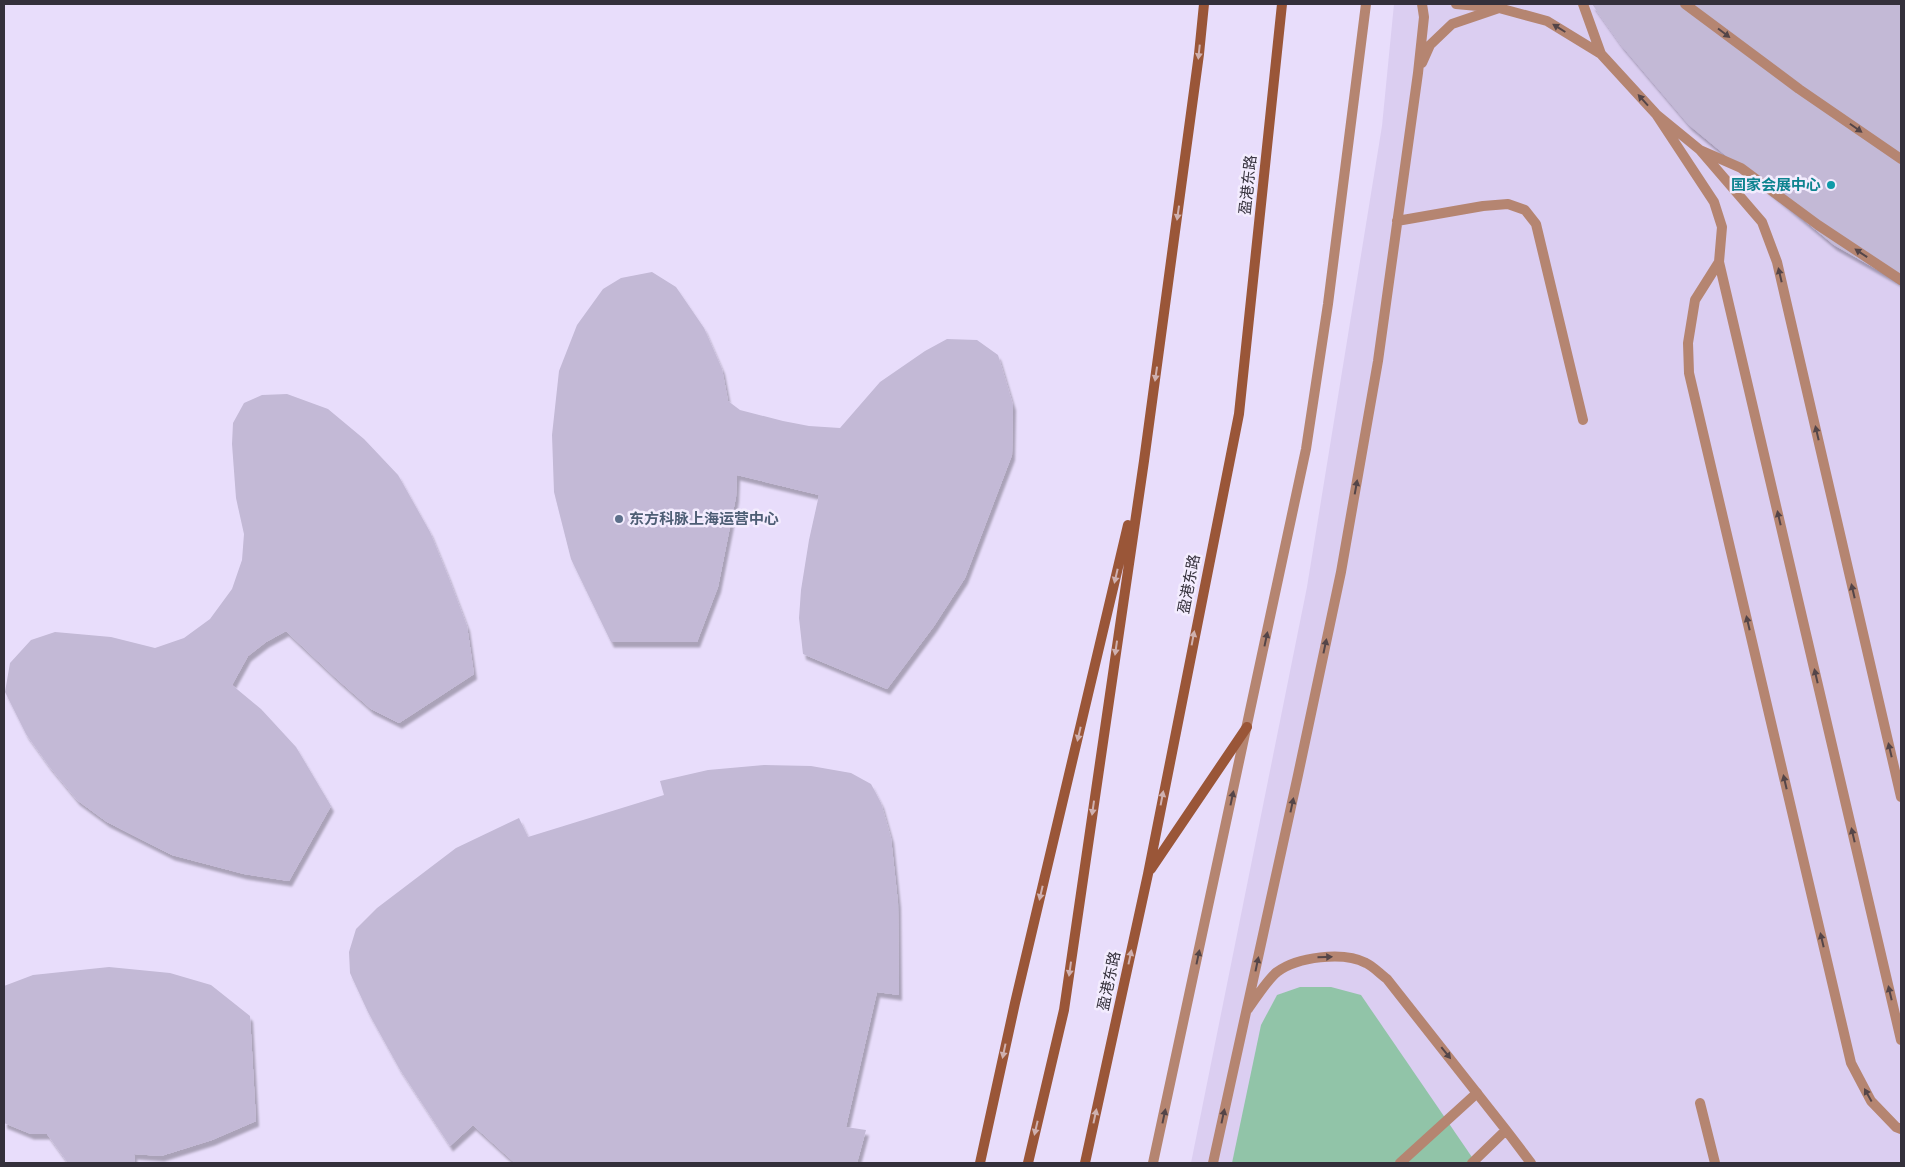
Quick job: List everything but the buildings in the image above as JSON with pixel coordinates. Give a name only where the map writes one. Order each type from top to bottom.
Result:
[{"type":"main road","points":[[1028,1163],[1064,1010],[1144,461],[1198,64],[1204,4]]},
{"type":"main road","name":"盈港东路","points":[[1085,1163],[1148,874],[1238,414],[1282,4]]},
{"type":"main road","points":[[980,1163],[1017,994],[1144,461]]},
{"type":"main road","points":[[1148,874],[1247,727]]},
{"type":"street","points":[[1153,1163],[1306,448],[1328,304],[1366,4]]},
{"type":"street","points":[[1213,1163],[1341,572],[1378,361],[1418,73],[1424,17],[1422,4]]},
{"type":"street","points":[[1456,4],[1499,8],[1547,21],[1601,54],[1656,114],[1700,150],[1762,222],[1777,262],[1901,797]]},
{"type":"street","points":[[1583,4],[1601,54]]},
{"type":"street","points":[[1685,4],[1799,89],[1901,159]]},
{"type":"street","points":[[1418,73],[1430,45],[1452,24],[1499,8]]},
{"type":"street","points":[[1656,114],[1714,202],[1722,227],[1719,262],[1901,1040]]},
{"type":"street","points":[[1700,150],[1741,168],[1818,225],[1901,280]]},
{"type":"street","points":[[1397,221],[1483,206],[1508,204],[1525,210],[1536,224],[1583,420]]},
{"type":"street","points":[[1719,262],[1695,300],[1688,343],[1689,373],[1851,1064],[1871,1101],[1896,1127],[1901,1128]]},
{"type":"street","points":[[1246,1011],[1276,973],[1295,963],[1319,957],[1342,957],[1365,962],[1387,979],[1530,1163]]},
{"type":"street","points":[[1400,1163],[1477,1093]]},
{"type":"street","points":[[1700,1103],[1715,1163]]},
{"type":"street","points":[[1472,1163],[1506,1130]]},
{"type":"shaded area","points":[[1394,4],[1901,4],[1901,1163],[1191,1163],[1307,587],[1382,126]]},
{"type":"green space","points":[[1300,987],[1331,987],[1361,995],[1476,1163],[1232,1163],[1261,1025],[1277,995]]},
{"type":"place","name":"国家会展中心","points":[[1831,185]]},
{"type":"place","name":"东方科脉上海运营中心","points":[[619,519]]}]
